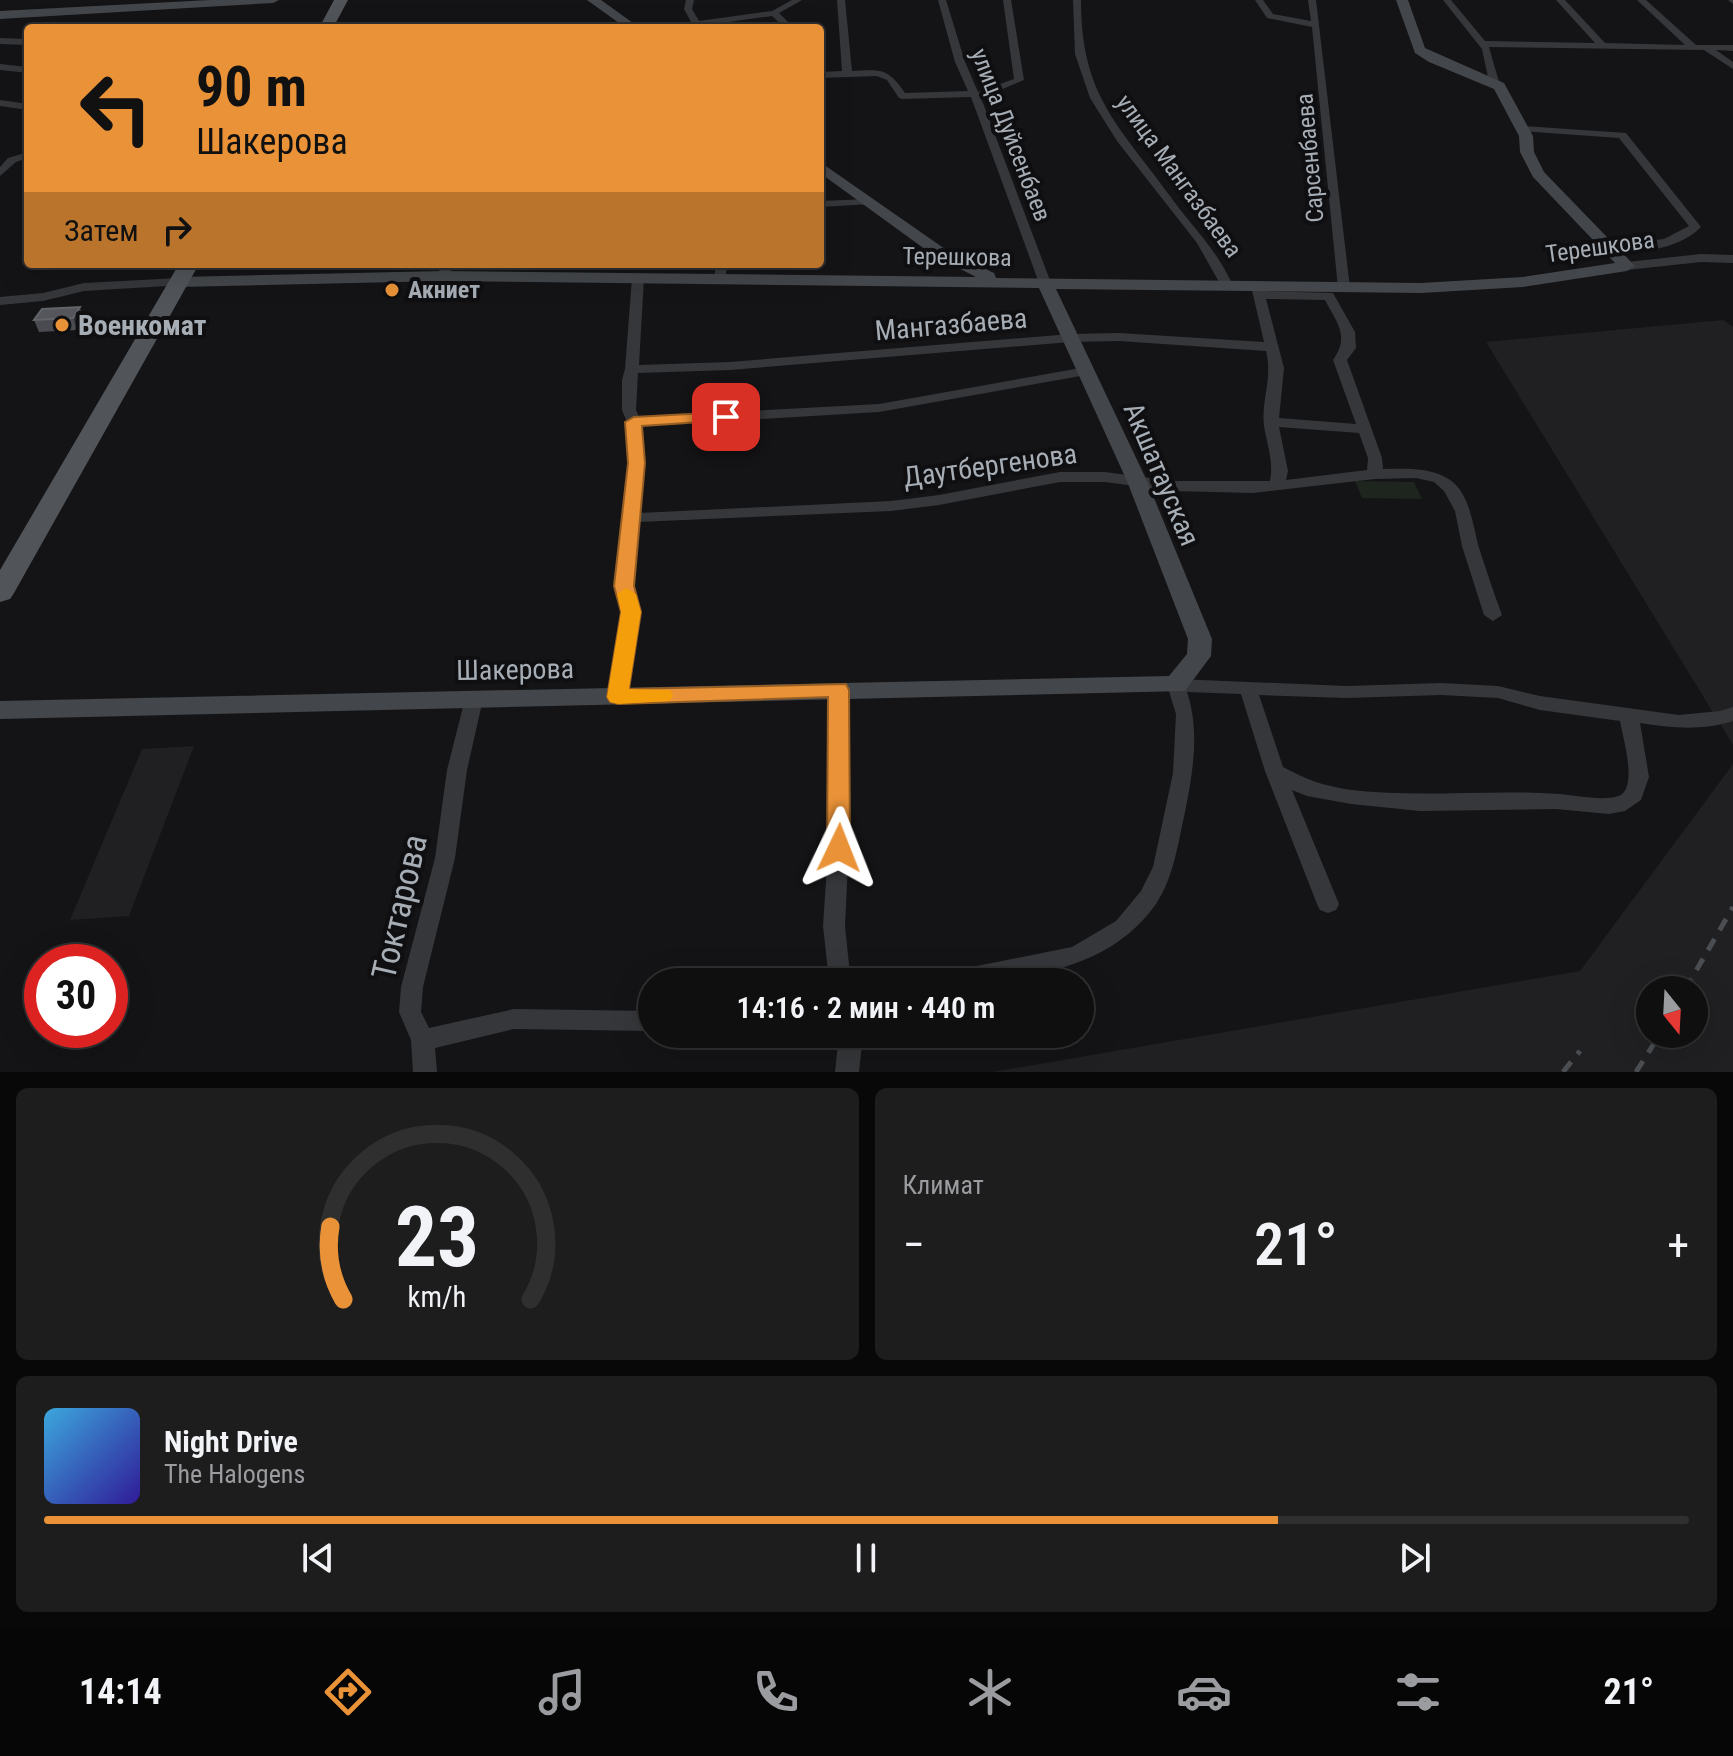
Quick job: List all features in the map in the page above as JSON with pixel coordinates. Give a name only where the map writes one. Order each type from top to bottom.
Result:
[{"type":"main road","points":[[328,24],[341,0]]},
{"type":"main road","points":[[0,593],[184,273]]},
{"type":"street","points":[[0,15],[273,0]]},
{"type":"street","points":[[593,0],[628,24]]},
{"type":"street","points":[[690,0],[688,9],[696,23]]},
{"type":"street","points":[[690,24],[774,13],[785,2],[798,0]]},
{"type":"street","points":[[841,0],[847,73]]},
{"type":"street","name":"улица Дуйсенбаев","points":[[942,0],[960,62],[1045,283]]},
{"type":"street","points":[[824,75],[884,75],[902,96],[975,96],[1019,80],[1007,0]]},
{"type":"street","name":"улица Мангазбаева","points":[[1077,0],[1075,35],[1080,65],[1108,124],[1167,200],[1180,211],[1227,286]]},
{"type":"street","points":[[1259,0],[1270,16],[1316,25]]},
{"type":"street","name":"Сарсенбаева","points":[[1312,0],[1344,288]]},
{"type":"street","points":[[1402,0],[1419,50],[1433,59],[1494,82]]},
{"type":"street","points":[[1447,0],[1486,49],[1494,82],[1523,129],[1527,152],[1538,174],[1627,266]]},
{"type":"street","points":[[1560,0],[1601,44]]},
{"type":"street","points":[[1641,0],[1693,47]]},
{"type":"street","points":[[774,13],[786,24]]},
{"type":"street","points":[[0,41],[24,42]]},
{"type":"street","points":[[1482,44],[1733,48]]},
{"type":"street","points":[[1707,48],[1733,66]]},
{"type":"street","points":[[0,67],[24,70]]},
{"type":"street","points":[[0,81],[24,70]]},
{"type":"street","points":[[14,105],[24,101]]},
{"type":"street","points":[[0,103],[24,106]]},
{"type":"street","points":[[1523,129],[1622,135],[1689,215],[1695,227],[1688,235],[1672,241],[1611,249]]},
{"type":"street","points":[[0,173],[12,160],[24,156]]},
{"type":"street","points":[[824,169],[939,252],[999,281]]},
{"type":"street","points":[[824,204],[868,202]]},
{"type":"street","name":"Терешкова","points":[[184,273],[445,270],[638,278],[721,271],[1227,286],[1259,291],[1478,286],[1701,258],[1733,259]]},
{"type":"street","points":[[0,301],[43,297],[84,287],[184,273]]},
{"type":"street","points":[[618,697],[631,612],[624,586],[636,463],[634,422],[629,410],[629,380],[638,278]]},
{"type":"street","name":"Акшатауская","points":[[1045,283],[1137,481],[1200,639],[1199,656],[1176,685]]},
{"type":"street","points":[[1277,484],[1280,471],[1271,422],[1277,368],[1259,291],[1329,296],[1348,332],[1349,348],[1340,360],[1375,458],[1375,474]]},
{"type":"street","name":"Мангазбаева","points":[[632,369],[788,362],[1071,338],[1119,337],[1273,347]]},
{"type":"street","points":[[634,422],[879,408],[1086,371]]},
{"type":"street","points":[[1271,422],[1364,429]]},
{"type":"street","name":"Даутбергенова","points":[[629,518],[891,506],[1060,477],[1105,477],[1172,486],[1253,488],[1375,474],[1416,473],[1439,479],[1450,488],[1463,511],[1470,546],[1493,615]]},
{"type":"street","points":[[1014,968],[1077,955],[1124,927],[1149,897],[1163,867],[1183,773],[1185,714],[1176,685],[1347,692],[1441,689],[1498,692],[1540,703],[1679,722],[1733,714]]},
{"type":"street","name":"Шакерова","points":[[0,710],[1176,685]]},
{"type":"street","points":[[1248,689],[1275,771],[1328,904]]},
{"type":"street","points":[[836,968],[834,926],[840,821],[838,690]]},
{"type":"street","name":"Токтарова","points":[[425,1072],[423,1040],[410,1012],[412,987],[445,858],[457,770],[474,699]]},
{"type":"street","points":[[1275,771],[1307,789],[1351,797],[1420,803],[1556,801],[1609,806],[1625,803],[1634,795],[1639,777],[1629,716]]},
{"type":"street","points":[[423,1040],[514,1019],[638,1021]]},
{"type":"street","points":[[847,1072],[850,1048]]},
{"type":"shaded area","points":[[1723,320],[1733,327],[1733,745],[1486,342]]},
{"type":"shaded area","points":[[1355,481],[1414,482],[1422,499],[1362,498]]},
{"type":"shaded area","points":[[194,746],[129,916],[70,920],[142,749]]},
{"type":"shaded area","points":[[1733,764],[1733,1072],[992,1072],[1580,971]]},
{"type":"building","points":[[80,307],[73,318],[34,320],[42,309]]},
{"type":"railway","points":[[1693,976],[1733,907]]},
{"type":"railway","points":[[1636,1072],[1651,1048]]},
{"type":"railway","points":[[1563,1072],[1580,1051]]},
{"type":"slow traffic","points":[[626,594],[631,612],[618,697],[663,695]]},
{"type":"place","name":"Акниет","points":[[392,290]]},
{"type":"place","name":"Военкомат","points":[[62,325]]},
{"type":"route","points":[[726,417],[634,422],[636,463],[624,586],[631,612],[618,697],[838,690],[839,848]]}]
